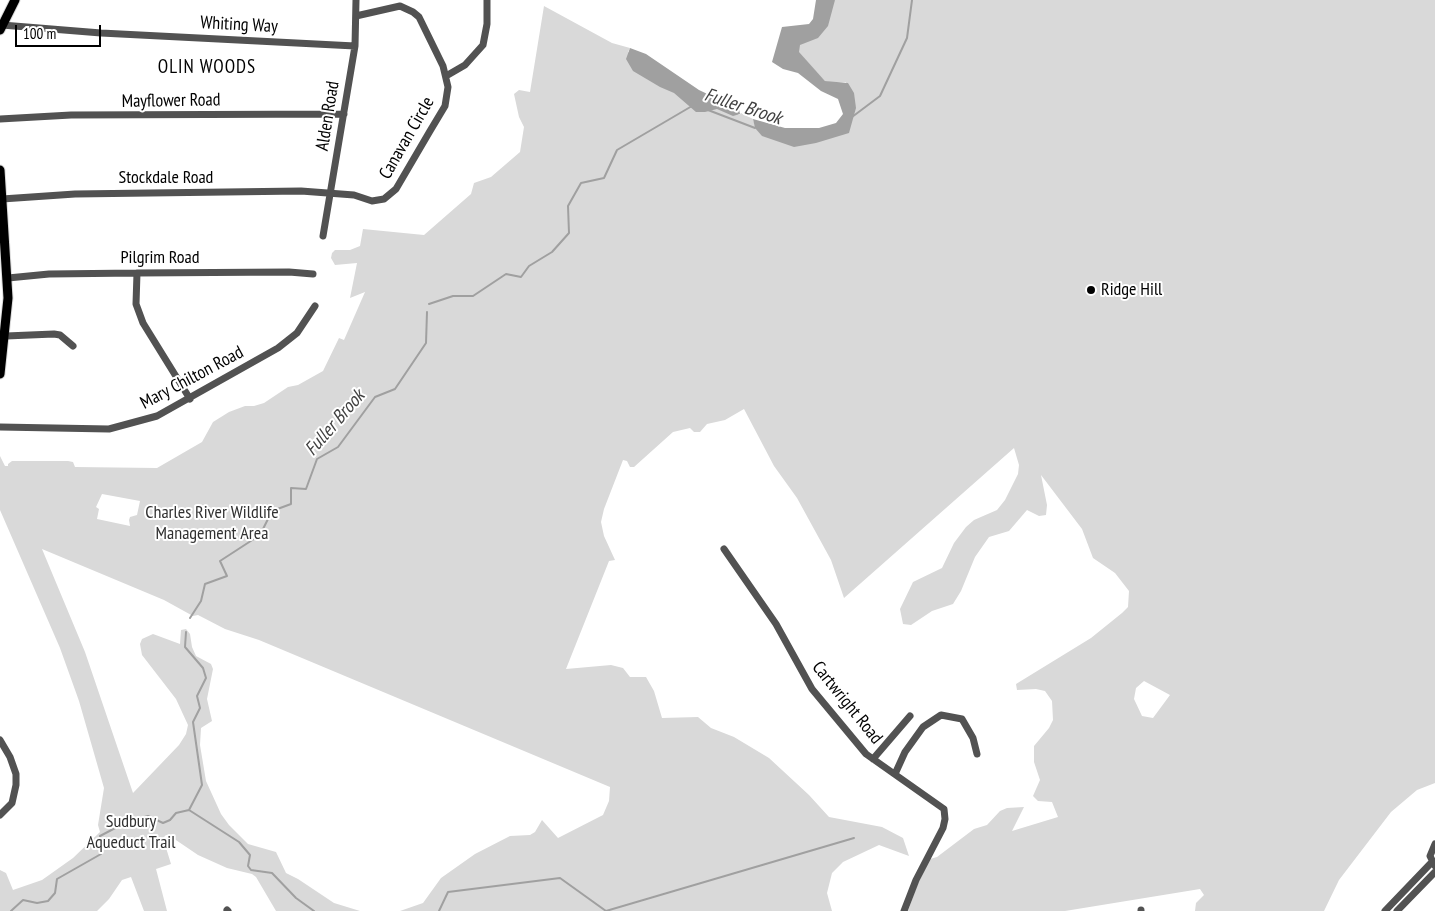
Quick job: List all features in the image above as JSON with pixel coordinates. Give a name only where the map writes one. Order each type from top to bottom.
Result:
[{"type":"main road","points":[[1,28],[14,0]]},
{"type":"main road","points":[[0,170],[8,278],[6,336],[0,374]]},
{"type":"street","name":"Alden Road","points":[[323,236],[355,46],[356,0]]},
{"type":"street","points":[[446,76],[465,65],[483,45],[487,24],[487,0]]},
{"type":"street","name":"Canavan Circle","points":[[330,194],[354,195],[372,200],[384,199],[391,194],[445,106],[448,95],[446,76],[419,18],[407,8],[400,6],[356,16]]},
{"type":"street","name":"Whiting Way","points":[[1,28],[355,46]]},
{"type":"street","name":"Mayflower Road","points":[[0,119],[71,115],[344,114]]},
{"type":"street","name":"Stockdale Road","points":[[2,199],[75,194],[301,191],[330,194]]},
{"type":"street","name":"Pilgrim Road","points":[[8,278],[49,274],[289,272],[313,274]]},
{"type":"street","points":[[137,273],[136,304],[142,323],[190,399]]},
{"type":"street","name":"Mary Chilton Road","points":[[0,427],[64,430],[115,428],[158,416],[289,340],[315,306]]},
{"type":"street","points":[[6,336],[54,334],[60,335],[73,346]]},
{"type":"street","name":"Cartwright Road","points":[[724,549],[776,624],[812,689],[866,754],[944,809],[945,819],[943,828],[916,880],[904,911]]},
{"type":"street","points":[[895,774],[905,752],[923,727],[942,714],[962,719],[973,738],[977,754]]},
{"type":"street","points":[[873,759],[910,716]]},
{"type":"street","points":[[0,740],[10,757],[16,774],[16,785],[12,803],[0,816]]},
{"type":"street","points":[[1385,911],[1434,864],[1430,853],[1435,844]]},
{"type":"street","points":[[1397,911],[1435,872]]},
{"type":"green space","points":[[835,0],[1435,0],[1435,783],[1417,790],[1391,812],[1339,880],[1324,911],[1195,911],[1196,903],[1204,895],[1200,889],[1065,911],[908,911],[918,883],[930,859],[937,857],[974,829],[987,825],[1000,811],[1007,808],[1024,807],[1012,831],[1058,817],[1052,802],[1038,801],[1033,796],[1040,780],[1034,762],[1034,746],[1053,720],[1052,701],[1045,691],[1036,689],[1017,690],[1016,684],[1091,638],[1122,613],[1128,607],[1129,591],[1115,573],[1093,558],[1082,529],[1041,475],[1047,505],[1046,515],[1039,516],[1027,510],[1009,531],[989,537],[975,557],[961,591],[953,604],[932,611],[911,625],[903,624],[900,609],[913,582],[942,568],[954,543],[966,527],[974,520],[997,510],[1005,500],[1018,474],[1019,465],[1014,448],[844,598],[831,560],[797,498],[774,466],[744,409],[725,420],[707,424],[700,432],[694,432],[690,428],[673,432],[634,467],[630,467],[627,461],[623,460],[604,509],[601,522],[604,536],[615,560],[609,561],[566,669],[611,665],[623,668],[630,677],[646,677],[654,691],[662,718],[698,717],[711,728],[734,737],[769,758],[809,795],[829,817],[882,827],[903,838],[909,856],[879,845],[843,862],[832,873],[827,893],[832,911],[400,911],[423,903],[441,878],[475,854],[510,836],[530,835],[535,832],[542,820],[558,838],[603,815],[609,801],[610,787],[259,640],[225,629],[198,615],[193,616],[164,600],[42,549],[85,652],[133,793],[179,745],[186,734],[188,725],[176,699],[142,655],[140,644],[142,639],[153,634],[180,644],[181,630],[186,629],[190,634],[196,656],[211,664],[213,669],[207,699],[212,721],[201,728],[200,745],[206,781],[221,814],[248,844],[276,852],[286,873],[334,903],[360,911],[276,911],[256,877],[252,874],[227,868],[198,855],[166,835],[163,838],[171,864],[156,869],[167,911],[144,911],[131,877],[122,880],[109,899],[97,911],[0,911],[0,870],[6,873],[13,890],[42,880],[73,858],[100,832],[98,825],[104,788],[79,701],[60,648],[0,510],[0,456],[5,466],[8,466],[12,461],[68,461],[73,462],[75,467],[157,468],[202,442],[213,422],[229,412],[245,406],[264,403],[288,387],[298,385],[323,371],[339,338],[344,340],[365,292],[350,298],[357,263],[335,265],[331,258],[332,253],[335,250],[350,250],[360,246],[363,229],[424,235],[471,194],[474,183],[491,177],[520,152],[524,127],[519,117],[514,94],[519,90],[530,92],[544,6],[612,43],[630,48],[628,52],[739,115],[741,113],[753,119],[755,126],[781,134],[834,127],[854,113],[846,82],[833,83],[825,81],[797,51],[797,43]],"holes":[[[102,494],[140,501],[137,515],[130,517],[130,526],[97,519],[99,509],[96,507]],[[1144,681],[1170,695],[1153,718],[1142,716],[1134,699],[1136,688]]]},
{"type":"shaded area","points":[[816,0],[835,0],[828,26],[818,38],[800,45],[799,52],[825,81],[848,83],[854,93],[856,108],[849,133],[816,143],[794,147],[762,136],[755,128],[753,119],[785,128],[819,128],[836,123],[843,114],[838,99],[821,91],[798,73],[783,69],[772,62],[782,27],[809,24],[813,19]]},
{"type":"shaded area","points":[[630,48],[646,54],[699,90],[739,109],[740,114],[733,116],[717,109],[696,112],[674,93],[633,71],[626,59]]},
{"type":"waterway","name":"Fuller Brook","points":[[852,117],[880,96],[907,38],[912,0]]},
{"type":"waterway","name":"Fuller Brook","points":[[429,304],[453,296],[473,296],[506,274],[521,277],[529,266],[552,252],[569,233],[568,206],[581,183],[604,178],[617,150],[692,106]]},
{"type":"waterway","name":"Fuller Brook","points":[[708,110],[755,128]]},
{"type":"waterway","name":"Fuller Brook","points":[[190,618],[201,601],[205,584],[227,576],[220,561],[260,535],[272,511],[291,504],[291,488],[306,489],[317,459],[338,447],[375,397],[395,389],[426,343],[427,312]]},
{"type":"waterway","name":"Fuller Brook","points":[[134,820],[148,816],[163,823],[170,820],[176,813],[189,810],[202,785],[193,722],[200,708],[197,696],[206,678],[203,668],[185,647],[186,632]]},
{"type":"waterway","points":[[189,810],[239,842],[250,855],[248,866],[251,870],[272,873],[296,898],[314,911]]},
{"type":"waterway","name":"Fuller Brook","points":[[11,911],[23,900],[37,903],[48,901],[55,893],[57,879],[101,854],[100,836],[121,825]]},
{"type":"waterway","points":[[439,911],[448,892],[560,878],[606,911],[854,838]]},
{"type":"place","name":"Ridge Hill","points":[[1091,290]]},
{"type":"district","name":"OLIN WOODS","points":[[207,68]]},
{"type":"park label","name":"Charles River Wildlife Management Area","points":[[212,523]]},
{"type":"park label","name":"Sudbury Aqueduct Trail","points":[[131,832]]}]
